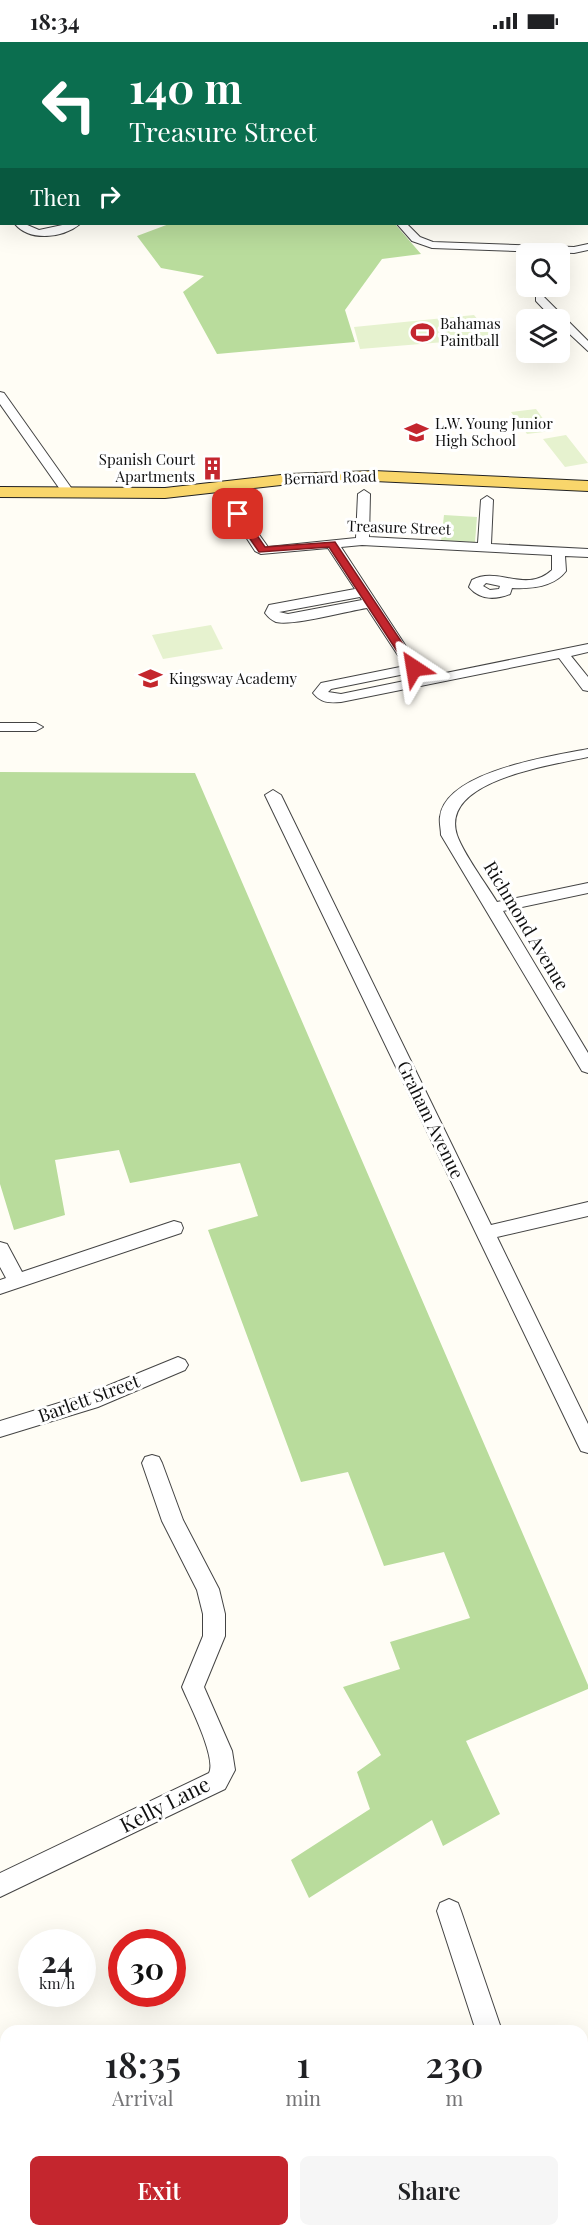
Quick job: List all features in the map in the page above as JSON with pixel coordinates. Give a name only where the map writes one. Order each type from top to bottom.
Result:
[{"type":"main road","name":"Bernard Road","points":[[0,492],[165,492],[290,478],[374,476],[588,486]]},
{"type":"street","points":[[21,225],[29,232],[40,234],[72,225]]},
{"type":"street","points":[[403,225],[416,239],[432,245],[574,250],[588,248]]},
{"type":"street","points":[[540,299],[588,348]]},
{"type":"street","points":[[0,396],[68,492]]},
{"type":"street","points":[[362,541],[364,494]]},
{"type":"street","points":[[484,548],[487,500]]},
{"type":"street","name":"Treasure Street","points":[[233,507],[263,550],[362,541],[588,553]]},
{"type":"street","points":[[332,544],[423,682]]},
{"type":"street","points":[[507,584],[540,582],[556,576],[559,571],[558,552]]},
{"type":"street","points":[[367,597],[288,618],[278,618],[272,614],[274,608],[287,605],[367,597]]},
{"type":"street","points":[[414,668],[326,686],[320,693],[324,698],[334,699],[587,649]]},
{"type":"street","points":[[562,654],[588,687]]},
{"type":"street","points":[[0,727],[36,728]]},
{"type":"street","name":"Richmond Avenue","points":[[588,753],[515,770],[466,790],[448,809],[446,823],[449,835],[492,908],[581,1043],[588,1067]]},
{"type":"street","name":"Graham Avenue","points":[[273,795],[588,1445]]},
{"type":"street","points":[[492,908],[588,888]]},
{"type":"street","points":[[485,1233],[588,1209]]},
{"type":"street","points":[[0,1249],[9,1284],[174,1228]]},
{"type":"street","name":"Barlett Street","points":[[0,1429],[91,1401],[178,1365]]},
{"type":"street","name":"Kelly Lane","points":[[0,1885],[217,1781],[223,1770],[220,1751],[193,1687],[214,1636],[214,1614],[208,1589],[173,1521],[152,1463]]},
{"type":"street","points":[[449,1911],[487,2025]]},
{"type":"green space","points":[[166,225],[396,225],[421,254],[382,259],[345,310],[355,342],[217,354],[183,292],[204,276],[161,268],[137,236]]},
{"type":"green space","name":"Bahamas Paintball","points":[[474,315],[493,338],[360,349],[354,327]]},
{"type":"green space","points":[[536,409],[552,431],[527,434],[511,412]]},
{"type":"green space","points":[[566,435],[588,463],[565,467],[543,439]]},
{"type":"green space","points":[[444,515],[477,517],[475,542],[441,541]]},
{"type":"green space","points":[[211,625],[223,649],[163,659],[152,635]]},
{"type":"green space","points":[[0,772],[195,773],[588,1685],[588,1689],[466,1741],[500,1814],[443,1846],[432,1820],[309,1898],[291,1860],[370,1809],[357,1772],[381,1755],[343,1687],[400,1669],[390,1642],[470,1618],[444,1552],[384,1566],[348,1472],[301,1482],[208,1230],[258,1216],[240,1163],[130,1183],[119,1150],[55,1160],[65,1215],[14,1230],[0,1184]]},
{"type":"place","name":"Bahamas Paintball","points":[[422,333]]},
{"type":"place","name":"L.W. Young Junior High School","points":[[417,433]]},
{"type":"place","name":"Spanish Court Apartments","points":[[213,469]]},
{"type":"place","name":"Kingsway Academy","points":[[151,679]]},
{"type":"route","points":[[238,514],[260,549],[263,550],[270,552],[332,544],[414,668]]}]
